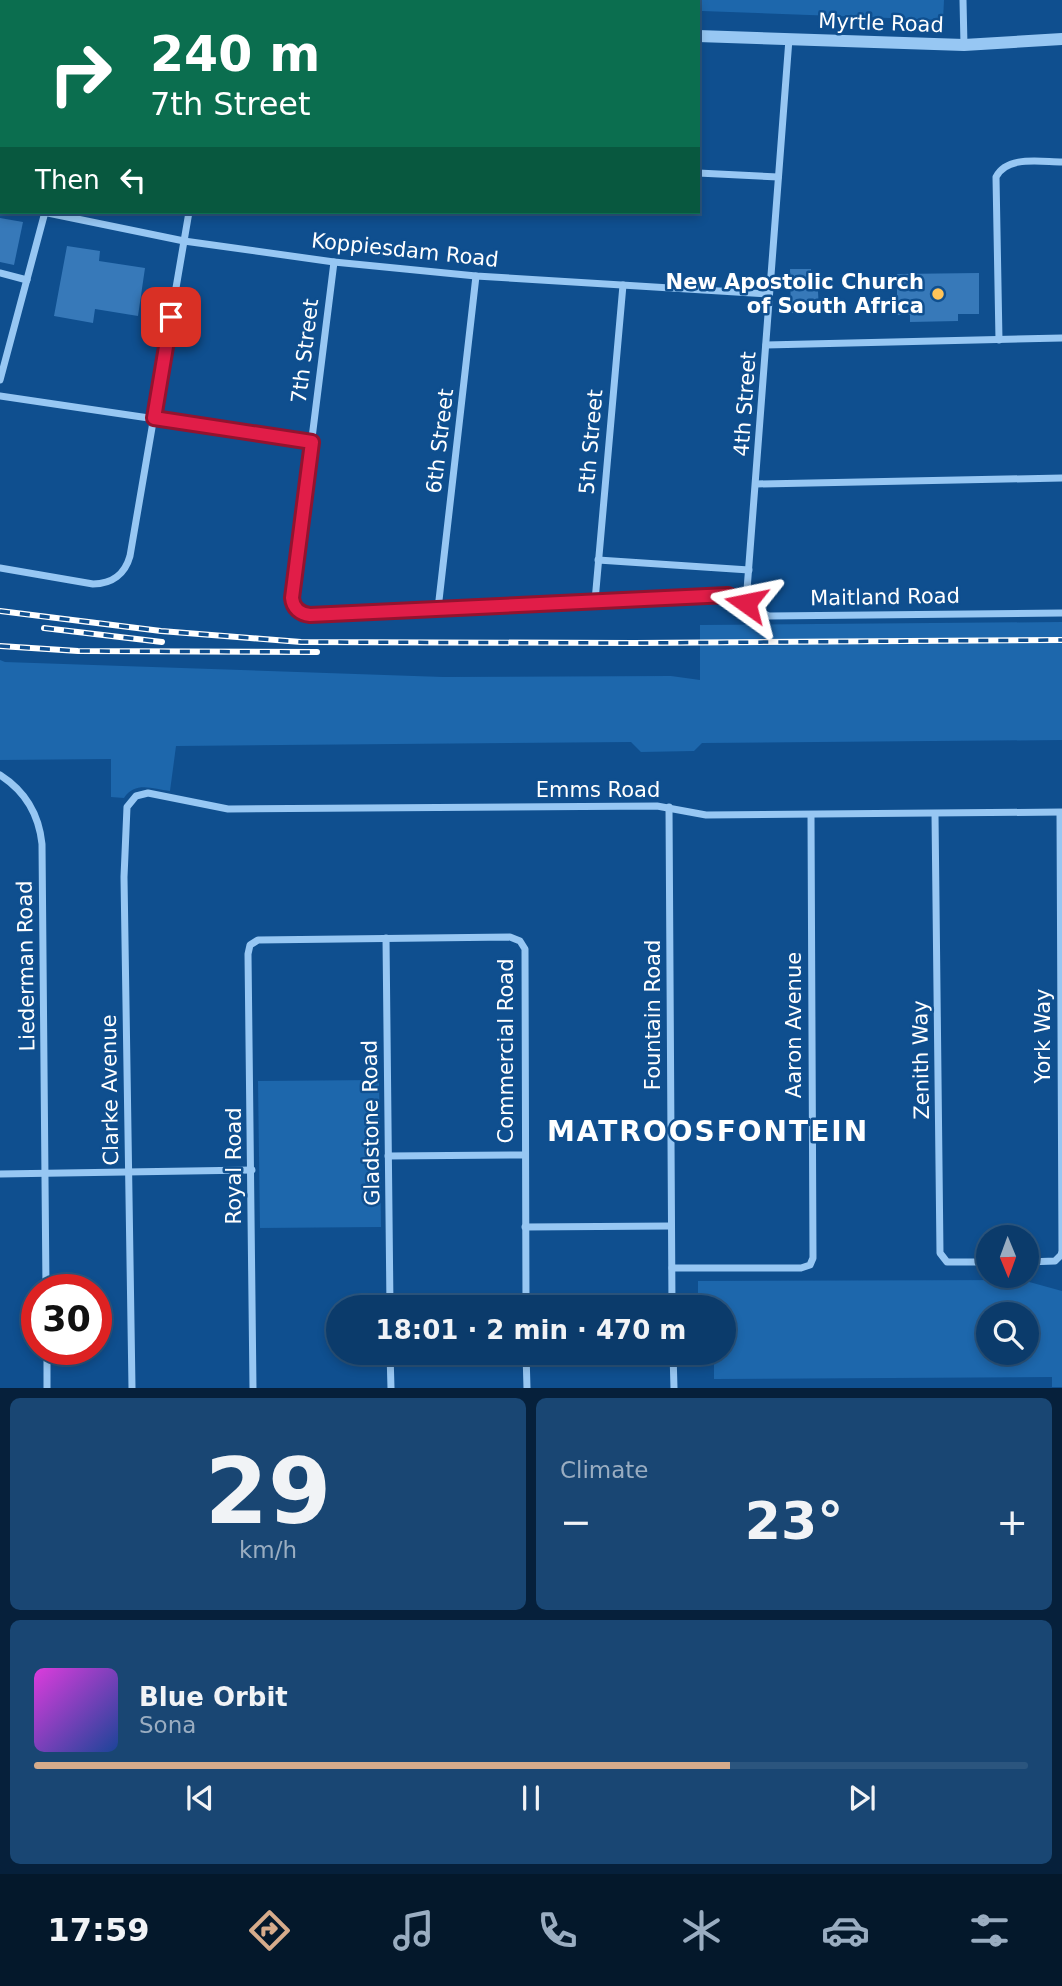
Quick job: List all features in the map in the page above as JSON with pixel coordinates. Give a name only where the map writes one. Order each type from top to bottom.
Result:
[{"type":"street","points":[[963,0],[964,45]]},
{"type":"street","name":"Myrtle Road","points":[[700,36],[964,45],[1062,39]]},
{"type":"street","name":"4th Street","points":[[746,603],[789,39]]},
{"type":"street","points":[[999,340],[996,177],[999,170],[1021,162],[1062,162]]},
{"type":"street","points":[[700,173],[778,177]]},
{"type":"street","points":[[0,380],[44,214]]},
{"type":"street","name":"Koppiesdam Road","points":[[54,214],[184,241],[334,262],[476,276],[768,294]]},
{"type":"street","points":[[0,568],[101,584],[121,574],[130,556],[189,214]]},
{"type":"street","name":"7th Street","points":[[297,610],[292,598],[334,262]]},
{"type":"street","points":[[0,272],[27,280]]},
{"type":"street","name":"6th Street","points":[[438,609],[476,276]]},
{"type":"street","name":"5th Street","points":[[594,601],[623,285]]},
{"type":"street","points":[[766,345],[1062,338]]},
{"type":"street","points":[[0,396],[312,442]]},
{"type":"street","points":[[757,484],[1062,478]]},
{"type":"street","points":[[598,560],[749,570]]},
{"type":"street","name":"Maitland Road","points":[[297,610],[310,615],[728,595],[769,616],[1062,613]]},
{"type":"street","name":"Liederman Road","points":[[0,775],[25,798],[35,815],[41,834],[46,1274]]},
{"type":"street","name":"Emms Road","points":[[136,796],[148,793],[228,809],[669,807],[706,815],[1061,813]]},
{"type":"street","name":"Clarke Avenue","points":[[132,1388],[124,877],[128,807],[136,796]]},
{"type":"street","name":"Fountain Road","points":[[669,807],[672,1295]]},
{"type":"street","name":"York Way","points":[[1040,1261],[1059,1259],[1062,1251],[1061,813]]},
{"type":"street","name":"Zenith Way","points":[[935,814],[940,1254],[947,1262],[976,1262]]},
{"type":"street","name":"Aaron Avenue","points":[[672,1268],[801,1268],[810,1265],[813,1258],[811,815]]},
{"type":"street","name":"Commercial Road","points":[[250,945],[258,940],[386,938],[510,937],[520,941],[525,949],[526,1295]]},
{"type":"street","name":"Gladstone Road","points":[[386,938],[390,1295]]},
{"type":"street","name":"Royal Road","points":[[250,945],[253,1388]]},
{"type":"street","points":[[388,1156],[524,1154]]},
{"type":"street","points":[[0,1174],[252,1170]]},
{"type":"street","points":[[524,1227],[671,1226]]},
{"type":"street","points":[[47,1365],[47,1388]]},
{"type":"street","points":[[390,1365],[391,1388]]},
{"type":"street","points":[[526,1365],[527,1388]]},
{"type":"street","points":[[673,1365],[674,1388]]},
{"type":"shaded area","points":[[702,0],[944,0],[943,20],[702,11]]},
{"type":"shaded area","points":[[1062,622],[1062,740],[702,743],[694,751],[641,752],[631,742],[176,746],[170,791],[139,788],[133,789],[124,798],[111,797],[111,759],[0,760],[0,660],[443,677],[671,676],[700,680],[700,625]]},
{"type":"shaded area","points":[[379,1080],[381,1227],[260,1228],[258,1081]]},
{"type":"shaded area","points":[[976,1280],[976,1288],[1040,1288],[1040,1285],[1062,1291],[1062,1387],[1052,1387],[1052,1377],[714,1379],[714,1365],[736,1365],[736,1295],[698,1295],[698,1281]]},
{"type":"building","points":[[0,218],[23,222],[14,265],[0,262]]},
{"type":"building","points":[[67,246],[100,251],[99,261],[145,268],[138,316],[95,309],[93,323],[54,316]]},
{"type":"building","points":[[790,269],[811,269],[812,291],[818,291],[819,312],[791,313]]},
{"type":"building","name":"New Apostolic Church of South Africa","points":[[979,273],[979,314],[958,314],[958,321],[910,322],[910,315],[897,315],[897,274]]},
{"type":"railway","points":[[0,611],[161,631],[301,642],[1062,640]]},
{"type":"railway","points":[[44,628],[162,642]]},
{"type":"railway","points":[[0,646],[78,651],[317,652]]},
{"type":"place","name":"New Apostolic Church of South Africa","points":[[938,294]]},
{"type":"district","name":"MATROOSFONTEIN","points":[[708,1131]]},
{"type":"route","points":[[171,317],[154,418],[312,442],[292,598],[297,610],[305,614],[728,595],[746,603]]}]
